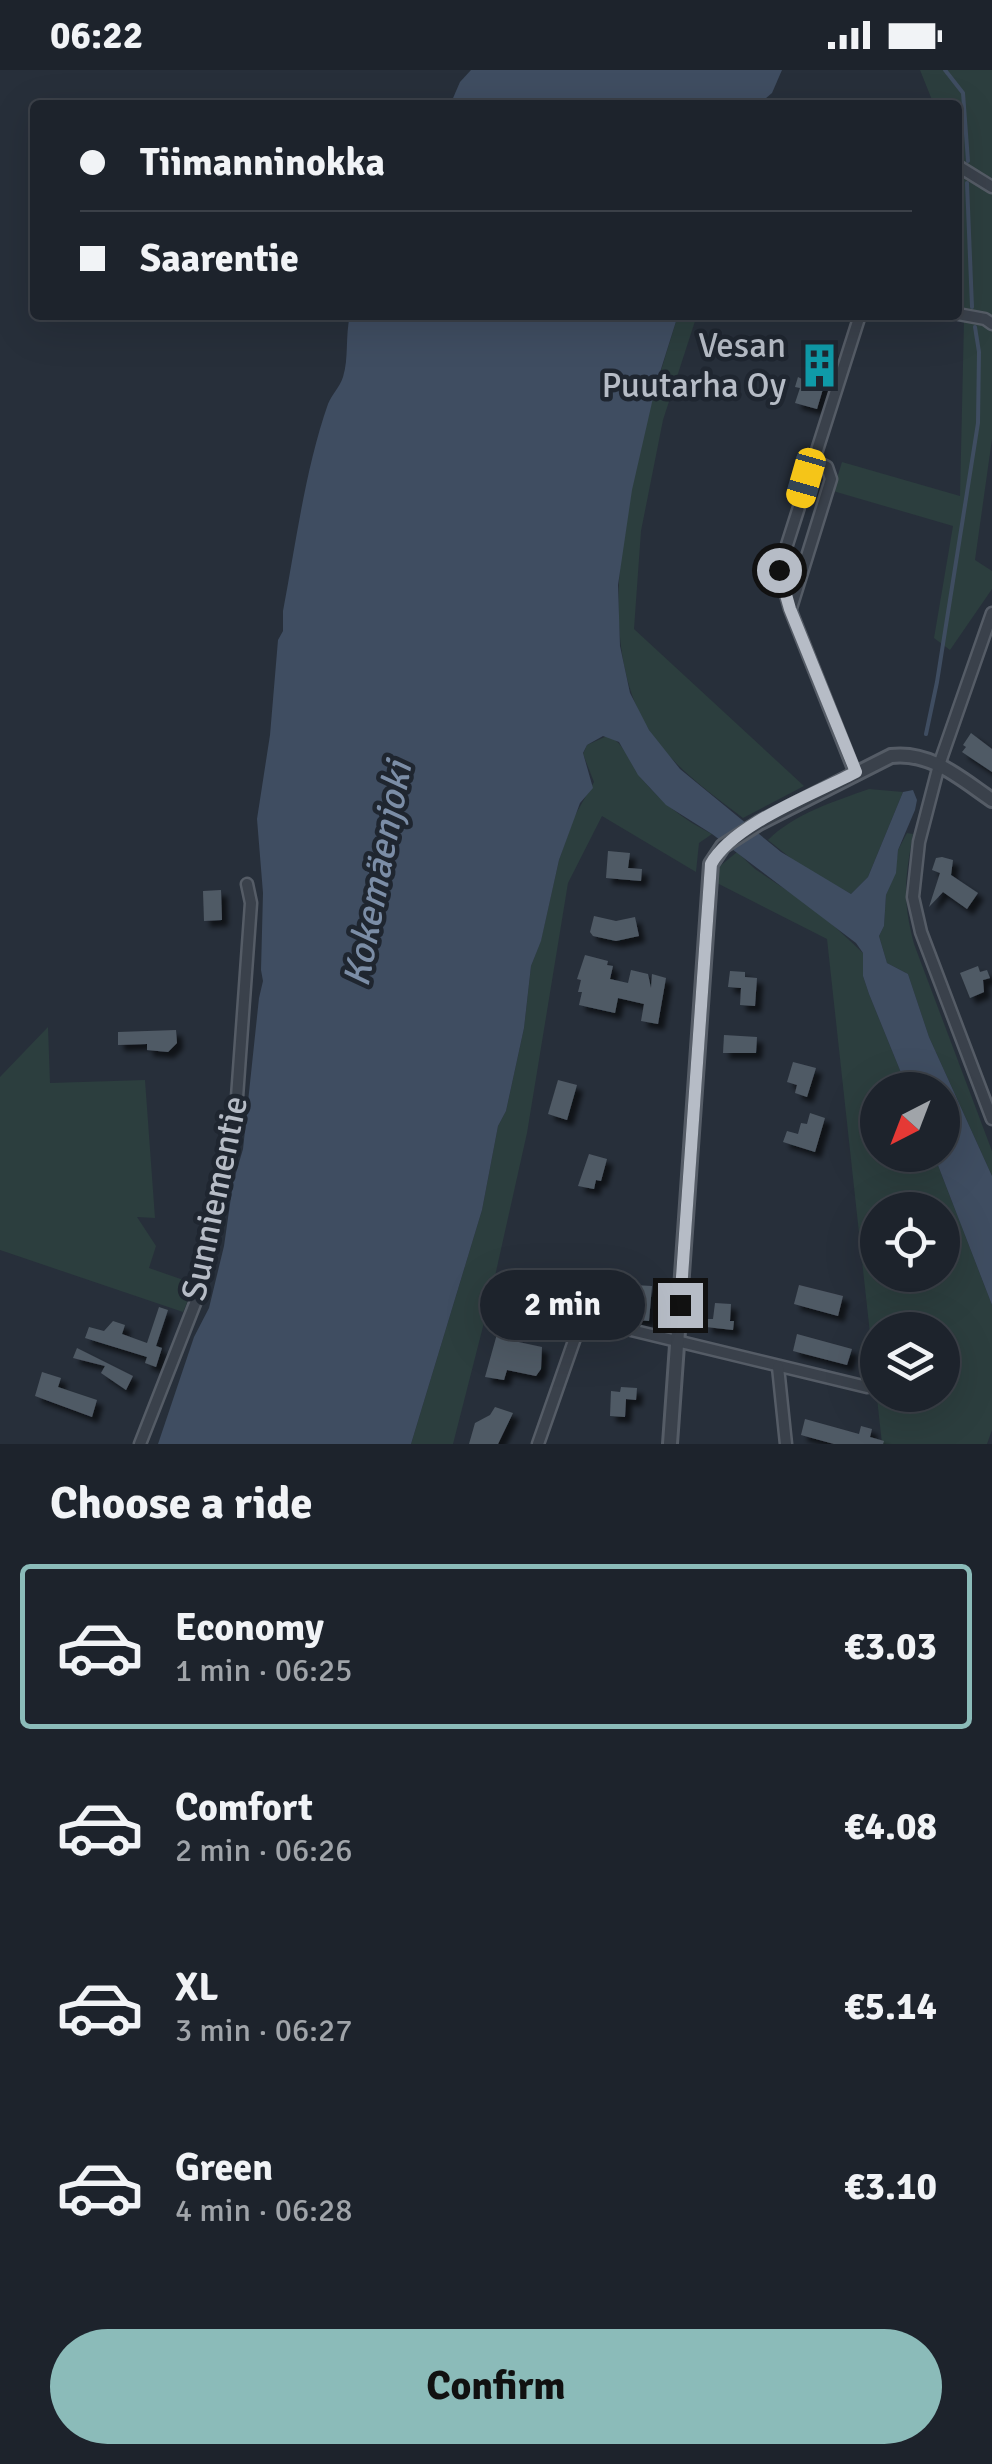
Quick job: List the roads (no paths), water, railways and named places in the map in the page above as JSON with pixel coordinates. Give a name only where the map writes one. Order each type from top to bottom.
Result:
[{"type":"street","points":[[962,168],[992,187]]},
{"type":"street","points":[[962,315],[992,324]]},
{"type":"street","points":[[856,772],[790,609],[779,570],[858,320]]},
{"type":"street","points":[[790,609],[831,479],[827,466],[814,461]]},
{"type":"street","points":[[992,613],[939,765],[919,842],[913,898],[921,932],[992,1119]]},
{"type":"street","points":[[670,1444],[711,864],[722,846],[760,823],[891,756],[908,754],[939,765],[992,800]]},
{"type":"street","name":"Sunniementie","points":[[140,1444],[196,1301],[235,1124],[251,904],[246,884]]},
{"type":"street","points":[[536,1308],[860,1386]]},
{"type":"street","points":[[538,1444],[581,1320]]},
{"type":"street","points":[[778,1367],[786,1444]]},
{"type":"water","points":[[471,70],[782,70],[772,93],[764,100],[452,100]]},
{"type":"water","name":"Kokemäenjoki","points":[[349,320],[676,320],[656,385],[632,490],[618,585],[620,646],[630,693],[649,730],[680,769],[781,852],[851,894],[868,877],[903,792],[913,790],[915,810],[898,850],[896,873],[886,895],[884,926],[879,936],[887,963],[908,974],[945,1072],[901,1072],[869,994],[863,976],[863,953],[856,943],[712,834],[666,805],[638,775],[619,742],[603,736],[587,745],[583,753],[593,788],[580,803],[559,860],[541,941],[531,966],[524,1028],[506,1111],[498,1126],[482,1210],[411,1444],[158,1444],[194,1337],[209,1308],[243,1149],[263,981],[263,893],[257,819],[270,735],[278,640],[283,631],[283,611],[313,455],[328,404],[345,370]]},
{"type":"water","points":[[960,1105],[992,1176],[992,1305],[960,1222],[960,1192],[948,1192],[941,1172],[960,1172]]},
{"type":"waterway","points":[[945,70],[963,93],[968,161]]},
{"type":"waterway","points":[[967,183],[972,307]]},
{"type":"waterway","points":[[926,734],[978,423],[979,352],[975,327]]},
{"type":"place","name":"Vesan Puutarha Oy","points":[[819,365]]}]
